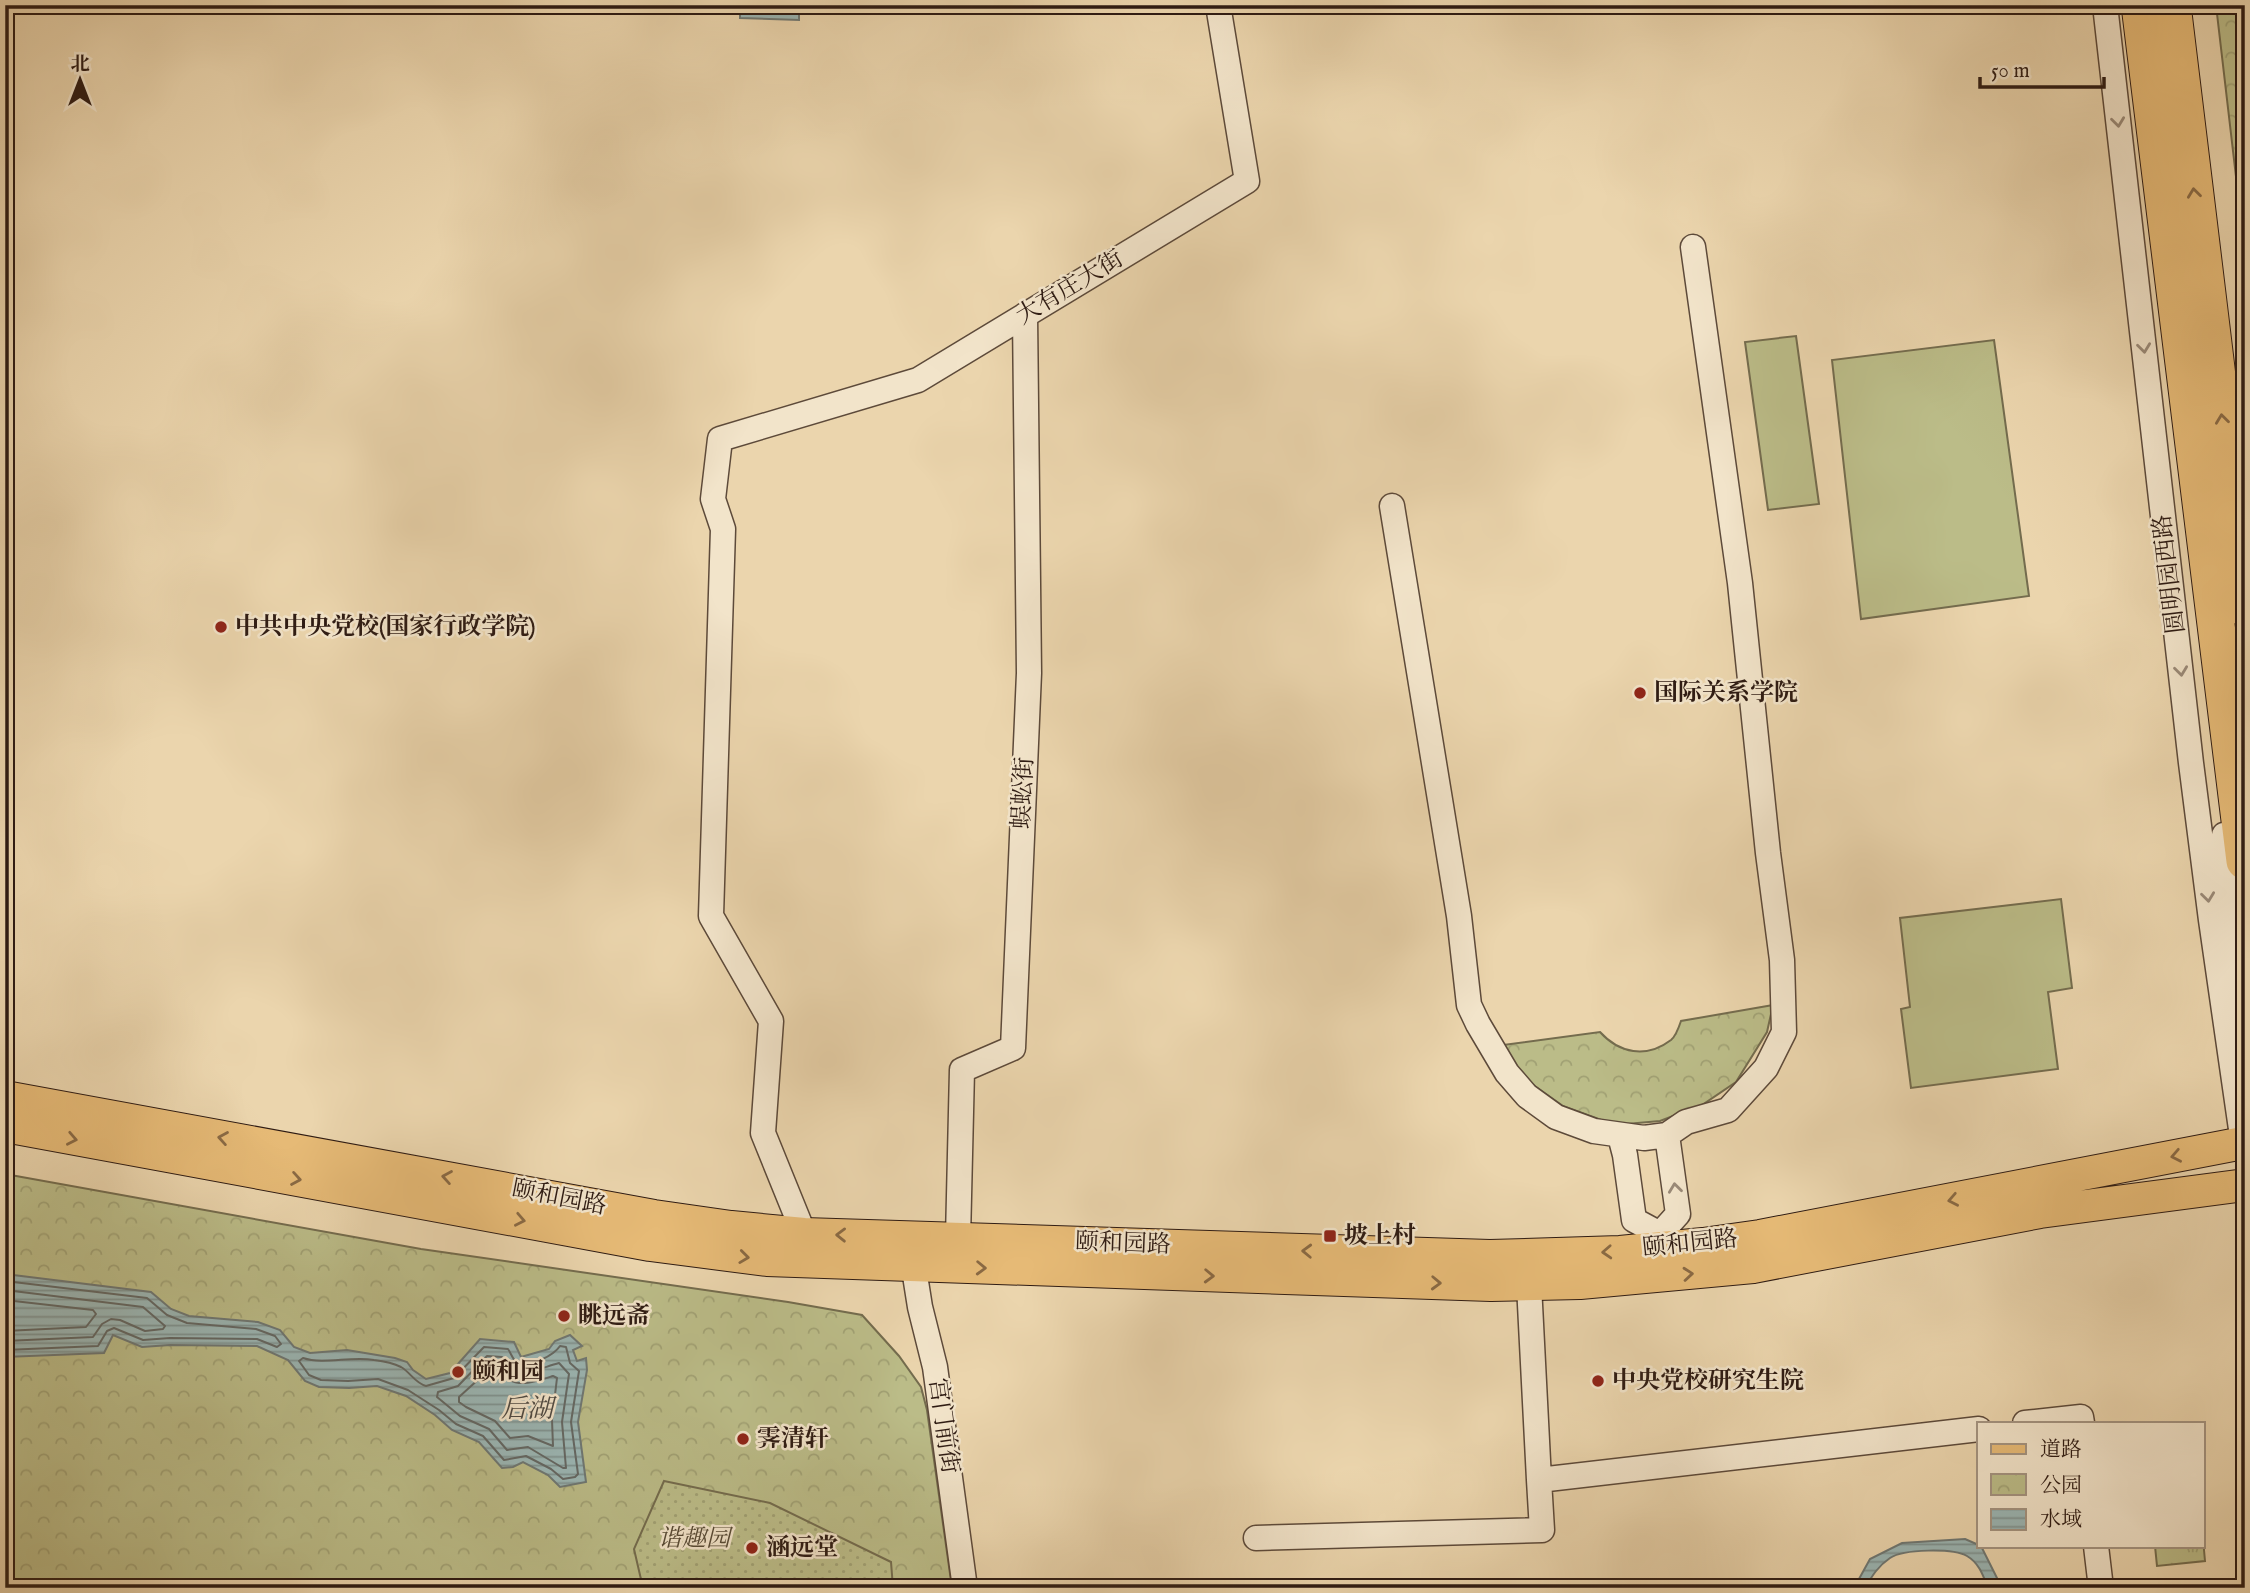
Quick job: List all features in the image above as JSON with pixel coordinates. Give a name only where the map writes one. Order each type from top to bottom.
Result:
[{"type":"highway","name":"圆明园西路","points":[[2140,5],[2245,861]]},
{"type":"highway","points":[[2172,5],[2245,608]]},
{"type":"main road","name":"颐和园路","points":[[5,1097],[654,1216],[804,1234],[911,1251],[1529,1284],[1593,1282],[1753,1267],[2040,1212],[2245,1185]]},
{"type":"main road","name":"颐和园路","points":[[5,1126],[650,1245],[767,1260],[911,1251],[958,1238],[1490,1256],[1760,1236],[2244,1146]]},
{"type":"street","name":"大有庄大街","points":[[804,1234],[763,1133],[771,1021],[711,916],[723,529],[713,499],[720,439],[918,380],[1247,181],[1218,5]]},
{"type":"street","name":"圆明园西路","points":[[2105,5],[2193,776],[2244,1146]]},
{"type":"street","name":"圆明园西路","points":[[2123,5],[2245,1004]]},
{"type":"street","points":[[1392,506],[1459,916],[1469,1004],[1478,1024],[1507,1073],[1527,1096],[1556,1117],[1594,1131],[1644,1138],[1667,1135],[1686,1122],[1728,1110],[1766,1068],[1784,1032],[1782,960],[1740,583],[1693,247]]},
{"type":"street","name":"蜈蚣街","points":[[958,1238],[962,1070],[1013,1048],[1029,673],[1025,315]]},
{"type":"street","points":[[1620,1136],[1634,1220],[1661,1242],[1678,1214],[1667,1135]]},
{"type":"street","name":"宫门前街","points":[[911,1251],[935,1367],[965,1588]]},
{"type":"street","points":[[1256,1538],[1542,1530],[1529,1284]]},
{"type":"street","points":[[2034,1422],[2081,1417],[2082,1422]]},
{"type":"street","points":[[1539,1480],[1977,1429]]},
{"type":"street","points":[[2096,1548],[2101,1588]]},
{"type":"green space","points":[[2216,5],[2245,5],[2245,254]]},
{"type":"green space","points":[[1796,336],[1819,504],[1768,510],[1745,342]]},
{"type":"green space","points":[[1994,340],[2029,596],[1861,619],[1832,360]]},
{"type":"green space","points":[[2061,899],[2072,988],[2048,992],[2058,1069],[1911,1088],[1901,1009],[1910,1007],[1900,918]]},
{"type":"green space","points":[[1773,1005],[1767,1032],[1736,1082],[1702,1105],[1660,1121],[1615,1125],[1563,1106],[1525,1079],[1503,1045],[1600,1032],[1624,1049],[1652,1050],[1671,1040],[1681,1021]]},
{"type":"green space","name":"颐和园","points":[[5,1174],[421,1249],[862,1315],[899,1356],[921,1387],[927,1410],[952,1588],[5,1588]]},
{"type":"green space","name":"谐趣园","points":[[664,1481],[770,1503],[891,1562],[893,1588],[643,1588],[634,1549]]},
{"type":"green space","points":[[2155,1548],[2204,1548],[2205,1561],[2157,1566]]},
{"type":"water","points":[[740,5],[799,5],[799,20],[740,18]]},
{"type":"water","name":"后湖","points":[[5,1274],[151,1292],[171,1309],[189,1316],[258,1322],[280,1330],[294,1347],[310,1353],[347,1350],[395,1358],[407,1362],[426,1379],[450,1373],[480,1339],[514,1342],[521,1357],[549,1349],[555,1341],[570,1335],[582,1346],[573,1350],[577,1361],[586,1358],[587,1370],[578,1422],[586,1482],[560,1487],[548,1475],[523,1462],[502,1468],[479,1442],[452,1430],[406,1396],[377,1386],[319,1387],[305,1381],[288,1360],[257,1346],[142,1347],[113,1335],[104,1353],[5,1357]]},
{"type":"water","points":[[1965,1539],[1977,1544],[1977,1548],[1982,1548],[2002,1588],[1988,1588],[1978,1566],[1967,1556],[1928,1551],[1890,1558],[1873,1575],[1865,1588],[1854,1588],[1870,1559],[1902,1543]]},
{"type":"place","name":"中共中央党校(国家行政学院)","points":[[221,627]]},
{"type":"place","name":"国际关系学院","points":[[1640,693]]},
{"type":"place","name":"坡上村","points":[[1330,1236]]},
{"type":"place","name":"眺远斋","points":[[564,1316]]},
{"type":"place","name":"颐和园","points":[[458,1372]]},
{"type":"place","name":"中央党校研究生院","points":[[1598,1381]]},
{"type":"place","name":"霁清轩","points":[[743,1439]]},
{"type":"place","name":"涵远堂","points":[[752,1548]]}]
